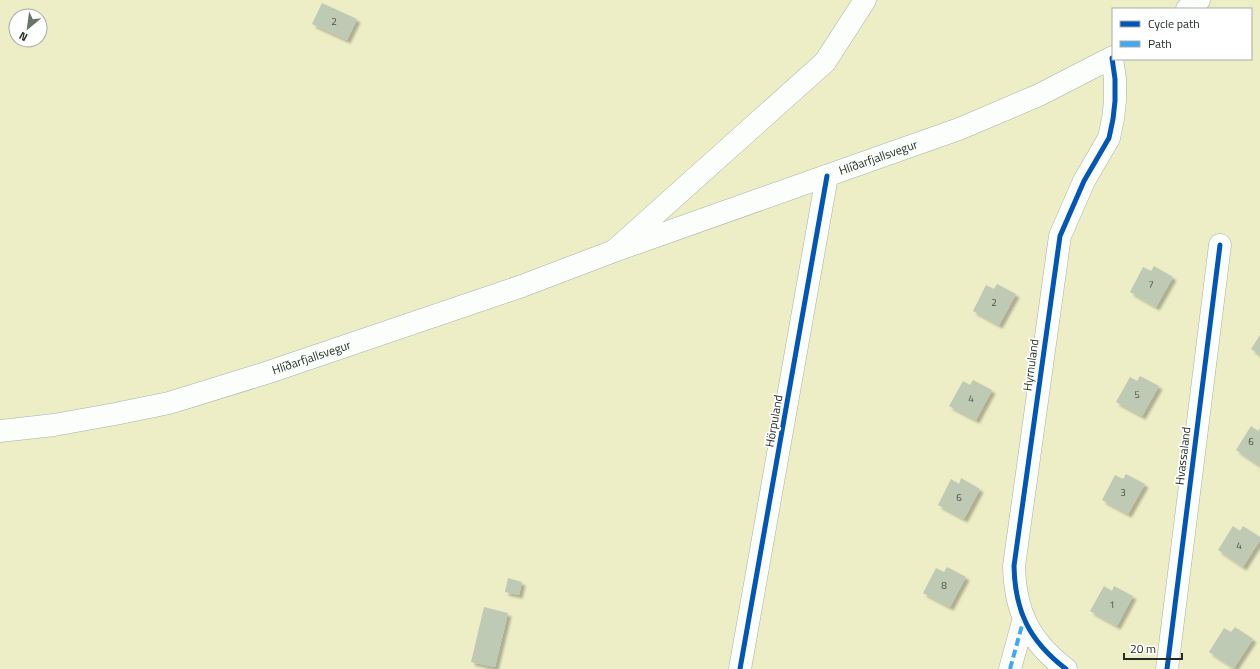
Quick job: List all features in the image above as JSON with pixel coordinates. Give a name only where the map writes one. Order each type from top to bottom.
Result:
[{"type":"street","name":"Hlíðarfjallsvegur","points":[[614,251],[825,62],[865,0]]},
{"type":"street","points":[[1188,8],[1199,0]]},
{"type":"street","name":"Hlíðarfjallsvegur","points":[[0,431],[54,425],[169,403],[266,373],[514,289],[614,251],[959,130],[1040,95],[1112,58]]},
{"type":"street","name":"Hyrnuland","points":[[1066,669],[1042,648],[1032,634],[1018,601],[1014,584],[1014,566],[1060,236],[1084,181],[1108,138],[1113,120],[1115,101],[1115,79],[1112,60]]},
{"type":"street","name":"Hörpuland","points":[[740,669],[827,176]]},
{"type":"street","name":"Hvassaland","points":[[1167,669],[1220,245]]},
{"type":"street","points":[[1010,669],[1024,618]]},
{"type":"green space","points":[[0,0],[1260,0],[1260,669],[0,669]]},
{"type":"building","points":[[322,3],[357,19],[347,40],[312,24]]},
{"type":"building","points":[[1154,266],[1173,277],[1156,307],[1130,292],[1143,267],[1151,271]]},
{"type":"building","points":[[997,284],[1016,294],[999,325],[973,311],[986,285],[994,289]]},
{"type":"building","points":[[1260,335],[1260,355],[1251,349]]},
{"type":"building","points":[[1140,376],[1159,386],[1142,416],[1116,402],[1130,377],[1137,381]]},
{"type":"building","points":[[973,380],[992,390],[976,420],[949,406],[963,381],[970,385]]},
{"type":"building","points":[[1251,426],[1258,431],[1260,428],[1260,466],[1236,450]]},
{"type":"building","points":[[1126,474],[1145,484],[1128,514],[1102,500],[1115,475],[1123,479]]},
{"type":"building","points":[[961,478],[980,489],[964,519],[938,505],[951,479],[959,484]]},
{"type":"building","points":[[1233,526],[1240,531],[1243,526],[1260,537],[1260,540],[1243,567],[1218,550]]},
{"type":"building","points":[[947,567],[966,577],[950,607],[923,593],[936,568],[944,572]]},
{"type":"building","points":[[508,578],[522,582],[519,595],[505,592]]},
{"type":"building","points":[[1104,586],[1112,591],[1114,586],[1133,596],[1117,626],[1090,611]]},
{"type":"building","points":[[484,607],[508,613],[495,667],[471,662]]},
{"type":"building","points":[[1235,627],[1253,639],[1234,668],[1209,652],[1224,628],[1231,632]]},
{"type":"marked path","points":[[1010,669],[1024,618]]},
{"type":"cycle path","points":[[1066,669],[1042,647],[1026,624],[1017,597],[1014,566],[1060,236],[1084,181],[1109,138],[1115,101],[1115,79],[1112,60]]},
{"type":"cycle path","points":[[740,669],[827,176]]},
{"type":"cycle path","points":[[1167,669],[1220,245]]}]
